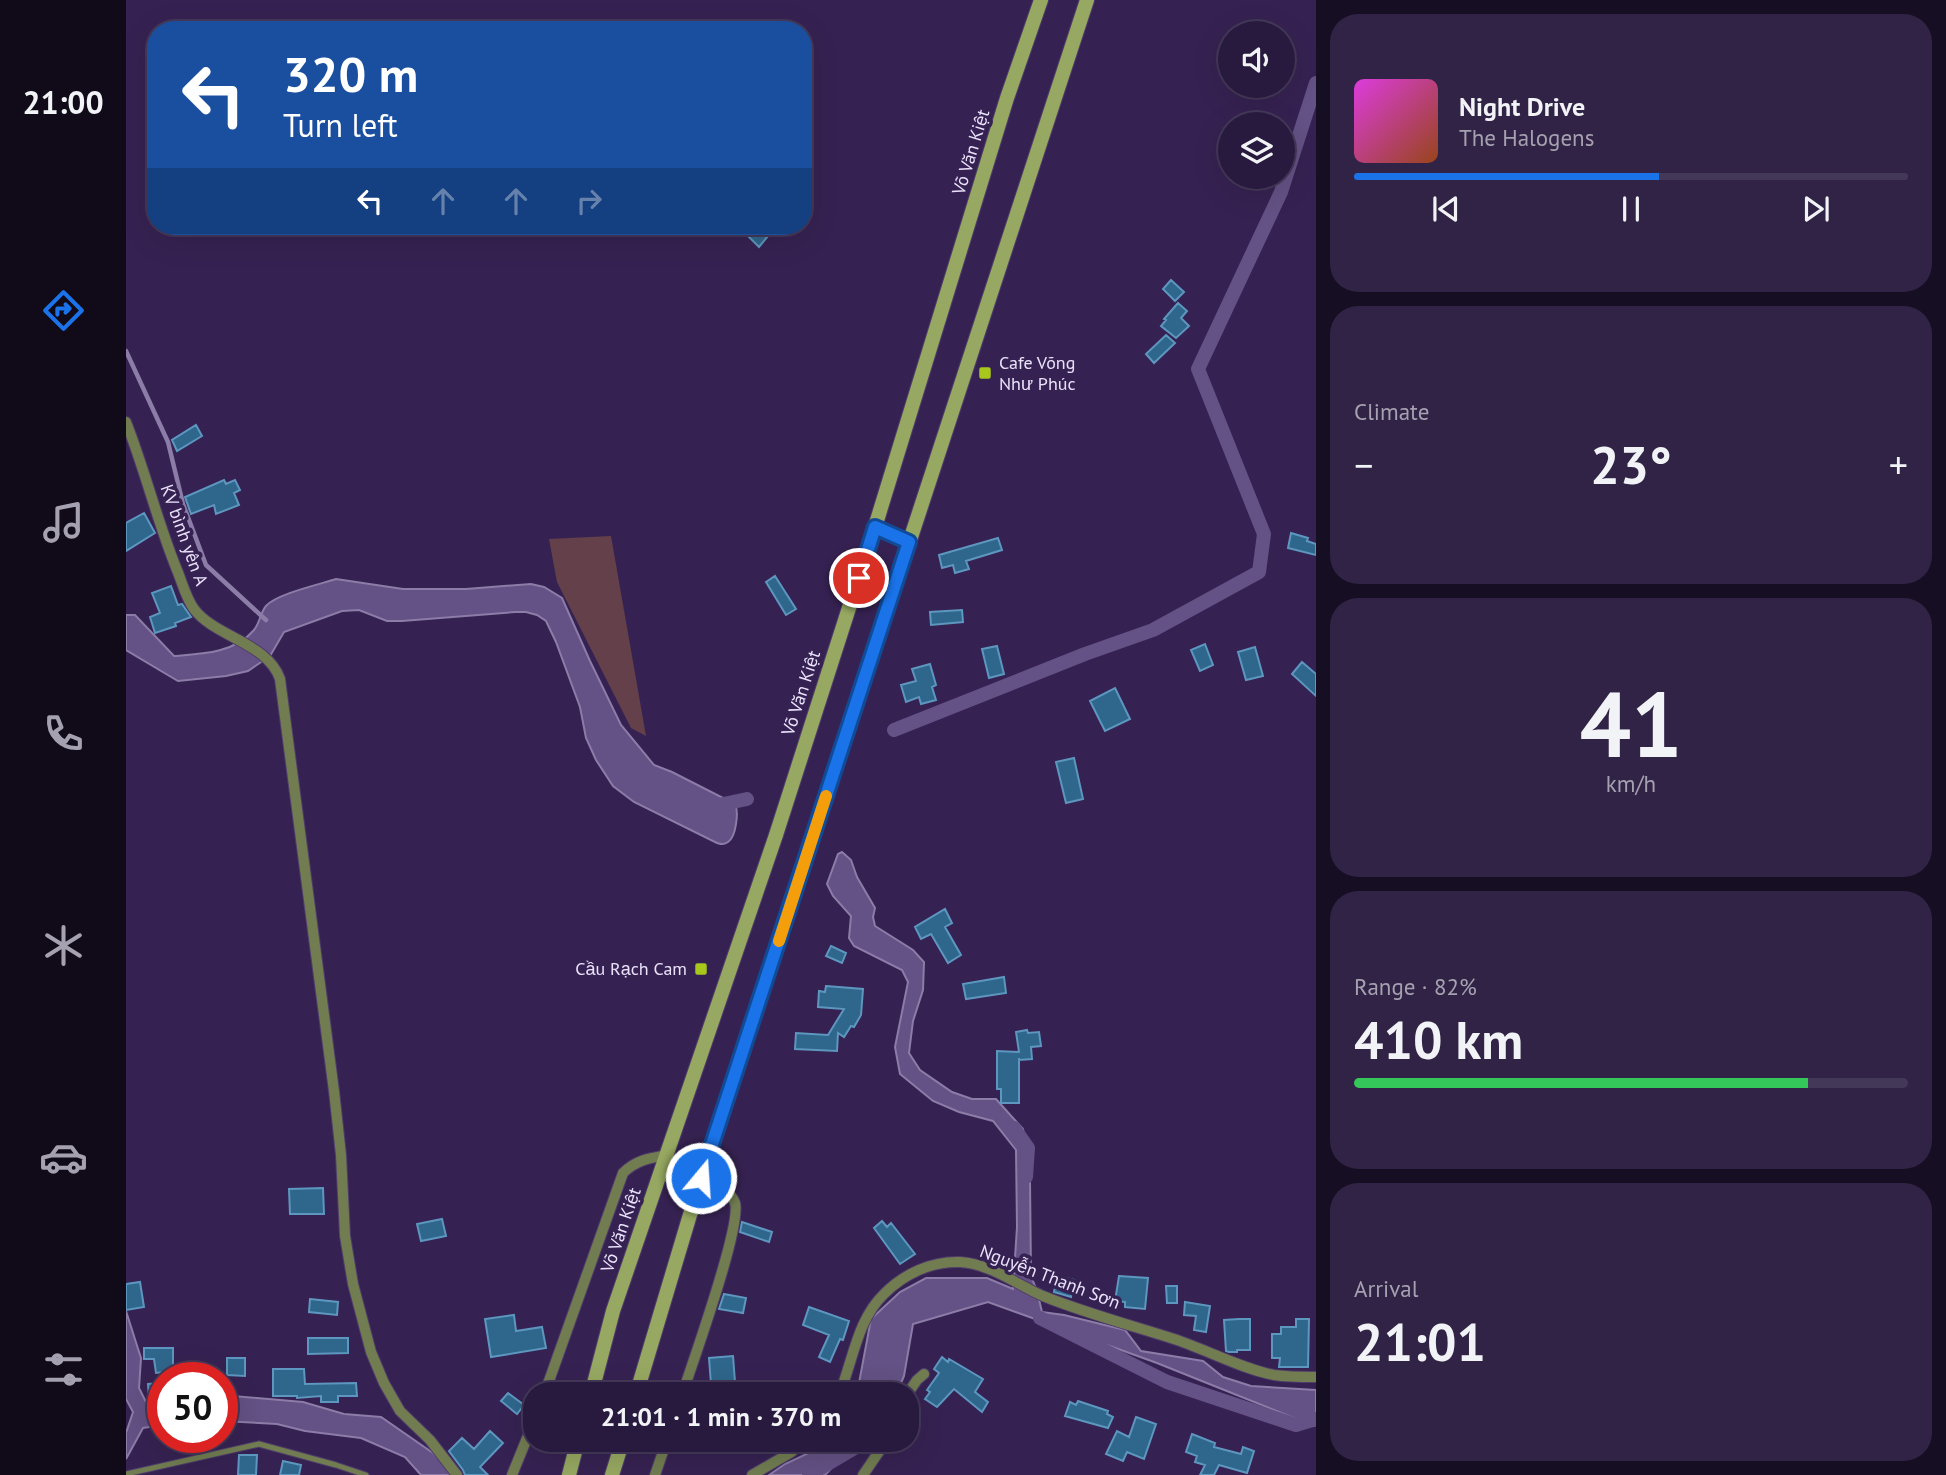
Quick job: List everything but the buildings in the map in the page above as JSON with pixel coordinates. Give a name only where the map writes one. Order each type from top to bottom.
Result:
[{"type":"main road","name":"Võ Văn Kiệt","points":[[594,1382],[613,1311],[776,835],[875,527],[1007,98],[1041,0]]},
{"type":"main road","points":[[640,1382],[701,1178],[1087,0]]},
{"type":"main road","points":[[875,527],[909,542]]},
{"type":"main road","points":[[569,1474],[575,1452]]},
{"type":"main road","points":[[612,1475],[619,1452]]},
{"type":"street","name":"KV bình yên A","points":[[126,422],[169,551],[193,608],[199,615],[238,639],[271,664],[278,674],[334,1091],[341,1155],[345,1236],[356,1296],[371,1352],[384,1383],[400,1411],[430,1440],[457,1475]]},
{"type":"street","points":[[549,1382],[623,1173],[631,1165],[644,1159],[667,1155]]},
{"type":"street","points":[[686,1382],[736,1212],[730,1194],[701,1178]]},
{"type":"street","name":"Nguyễn Thanh Sơn","points":[[843,1382],[871,1309],[883,1294],[900,1280],[925,1267],[959,1262],[1005,1276],[1041,1295],[1272,1374],[1316,1377]]},
{"type":"street","points":[[916,1382],[925,1374]]},
{"type":"street","points":[[512,1475],[523,1448]]},
{"type":"street","points":[[655,1475],[663,1452]]},
{"type":"street","points":[[752,1475],[791,1452]]},
{"type":"street","points":[[863,1475],[879,1452]]},
{"type":"lane","points":[[126,1474],[259,1444],[366,1475]]},
{"type":"shaded area","points":[[611,536],[646,736],[631,728],[557,582],[549,539]]},
{"type":"shaded area","points":[[336,579],[403,589],[466,589],[531,584],[544,587],[562,598],[621,725],[654,765],[735,804],[736,824],[731,839],[725,844],[717,843],[634,802],[613,786],[586,738],[580,707],[556,642],[546,621],[537,615],[515,612],[387,621],[359,610],[342,611],[284,632],[270,656],[248,671],[178,681],[126,650],[126,615],[135,615],[174,656],[206,653],[227,648],[246,638],[271,602]]},
{"type":"shaded area","points":[[842,852],[851,860],[857,877],[875,908],[875,926],[913,950],[924,962],[923,990],[913,1021],[909,1053],[920,1070],[952,1092],[972,1099],[996,1099],[1023,1129],[1030,1180],[1031,1276],[1042,1312],[1125,1330],[1141,1351],[1203,1361],[1223,1377],[1251,1386],[1316,1390],[1316,1425],[1157,1363],[988,1302],[913,1324],[901,1382],[859,1382],[871,1319],[900,1292],[926,1278],[987,1278],[1013,1289],[1017,1227],[1016,1150],[993,1121],[959,1112],[933,1101],[900,1074],[895,1047],[908,982],[902,970],[854,946],[849,938],[851,916],[833,896],[827,884],[838,854]]},
{"type":"shaded area","points":[[126,1311],[141,1358],[139,1388],[147,1404],[147,1427],[143,1428],[126,1459],[126,1433],[133,1412],[126,1399]]},
{"type":"shaded area","points":[[238,1396],[303,1402],[344,1414],[381,1417],[433,1453],[455,1475],[421,1475],[405,1457],[361,1438],[305,1431],[277,1424],[238,1422]]},
{"type":"shaded area","points":[[810,1452],[847,1452],[825,1475],[769,1475]]},
{"type":"waterway","points":[[894,730],[1085,654],[1153,630],[1259,572],[1264,534],[1198,369],[1281,192],[1316,83]]},
{"type":"waterway","points":[[126,351],[168,442],[183,504],[206,565],[266,620]]},
{"type":"waterway","points":[[714,806],[747,799]]},
{"type":"waterway","points":[[1014,1128],[1028,1148],[1026,1177]]},
{"type":"waterway","points":[[1040,1318],[1167,1382],[1296,1425],[1316,1419]]},
{"type":"waterway","points":[[809,1475],[848,1452]]},
{"type":"slow traffic","points":[[779,941],[826,796]]},
{"type":"place","name":"Cafe Võng Như Phúc","points":[[985,373]]},
{"type":"place","name":"Cầu Rạch Cam","points":[[701,969]]},
{"type":"route","points":[[701,1178],[909,542],[875,527],[859,578]]}]
